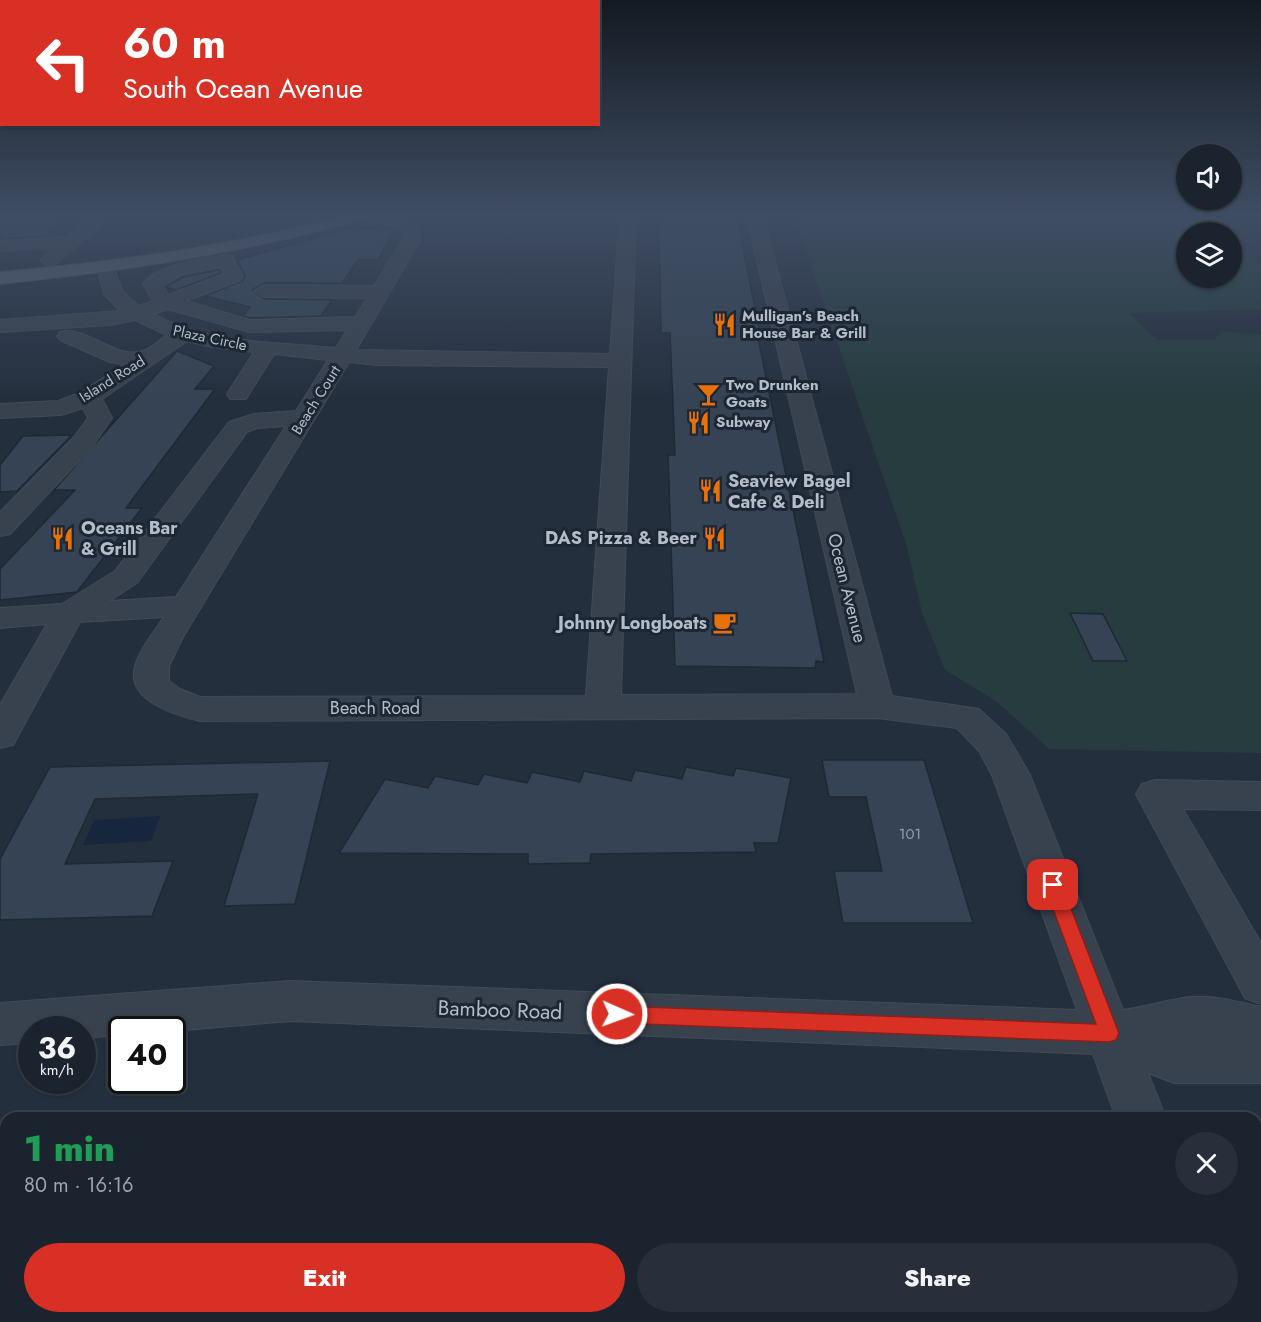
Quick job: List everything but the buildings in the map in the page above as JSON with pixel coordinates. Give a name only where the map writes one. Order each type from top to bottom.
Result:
[{"type":"main road","points":[[0,278],[32,275]]},
{"type":"street","name":"Plaza Circle","points":[[108,275],[114,294],[136,314],[193,337],[267,348],[377,359],[621,353]]},
{"type":"street","points":[[169,275],[152,284],[163,301],[249,326],[363,323]]},
{"type":"street","name":"Beach Court","points":[[186,606],[345,354],[381,292],[388,275]]},
{"type":"street","points":[[603,707],[625,275]]},
{"type":"street","name":"Ocean Avenue","points":[[769,275],[877,706]]},
{"type":"street","points":[[264,291],[381,292]]},
{"type":"street","points":[[0,326],[110,319],[136,314],[163,301]]},
{"type":"street","points":[[30,345],[67,336],[110,319]]},
{"type":"street","name":"Island Road","points":[[0,411],[61,408],[90,396],[147,358],[193,337],[237,323]]},
{"type":"street","points":[[67,336],[118,357],[147,358]]},
{"type":"street","points":[[238,394],[267,348]]},
{"type":"street","points":[[0,528],[83,442],[100,418],[90,396]]},
{"type":"street","points":[[0,736],[69,614],[126,577],[238,427],[254,421],[304,418]]},
{"type":"street","points":[[0,500],[27,499]]},
{"type":"street","points":[[0,618],[186,606]]},
{"type":"street","name":"Beach Road","points":[[186,606],[155,658],[151,672],[154,685],[164,695],[182,705],[200,709],[877,706]]},
{"type":"street","points":[[877,706],[967,717],[993,743],[1011,775],[1139,1112]]},
{"type":"street","points":[[1261,796],[1155,794],[1261,984]]},
{"type":"street","name":"Bamboo Road","points":[[0,1024],[290,1001],[1109,1033]]},
{"type":"street","points":[[1109,1033],[1151,1028],[1183,1019],[1224,1019],[1261,1028]]},
{"type":"street","points":[[1109,1033],[1174,1061],[1261,1061]]},
{"type":"green space","points":[[814,275],[1176,275],[1176,288],[1242,288],[1242,275],[1261,275],[1261,309],[1129,313],[1157,340],[1214,340],[1221,332],[1261,334],[1261,753],[1049,749],[996,701],[945,670],[922,613],[907,547]]},
{"type":"water","points":[[160,816],[151,841],[83,845],[94,820]]},
{"type":"place","name":"Mulligan’s Beach House Bar & Grill","points":[[724,325]]},
{"type":"place","name":"Two Drunken Goats","points":[[708,394]]},
{"type":"place","name":"Subway","points":[[698,422]]},
{"type":"place","name":"Seaview Bagel Cafe & Deli","points":[[710,491]]},
{"type":"place","name":"Oceans Bar & Grill","points":[[63,538]]},
{"type":"place","name":"DAS Pizza & Beer","points":[[715,538]]},
{"type":"place","name":"Johnny Longboats","points":[[725,623]]},
{"type":"route","points":[[617,1014],[1109,1033],[1053,885]]}]
